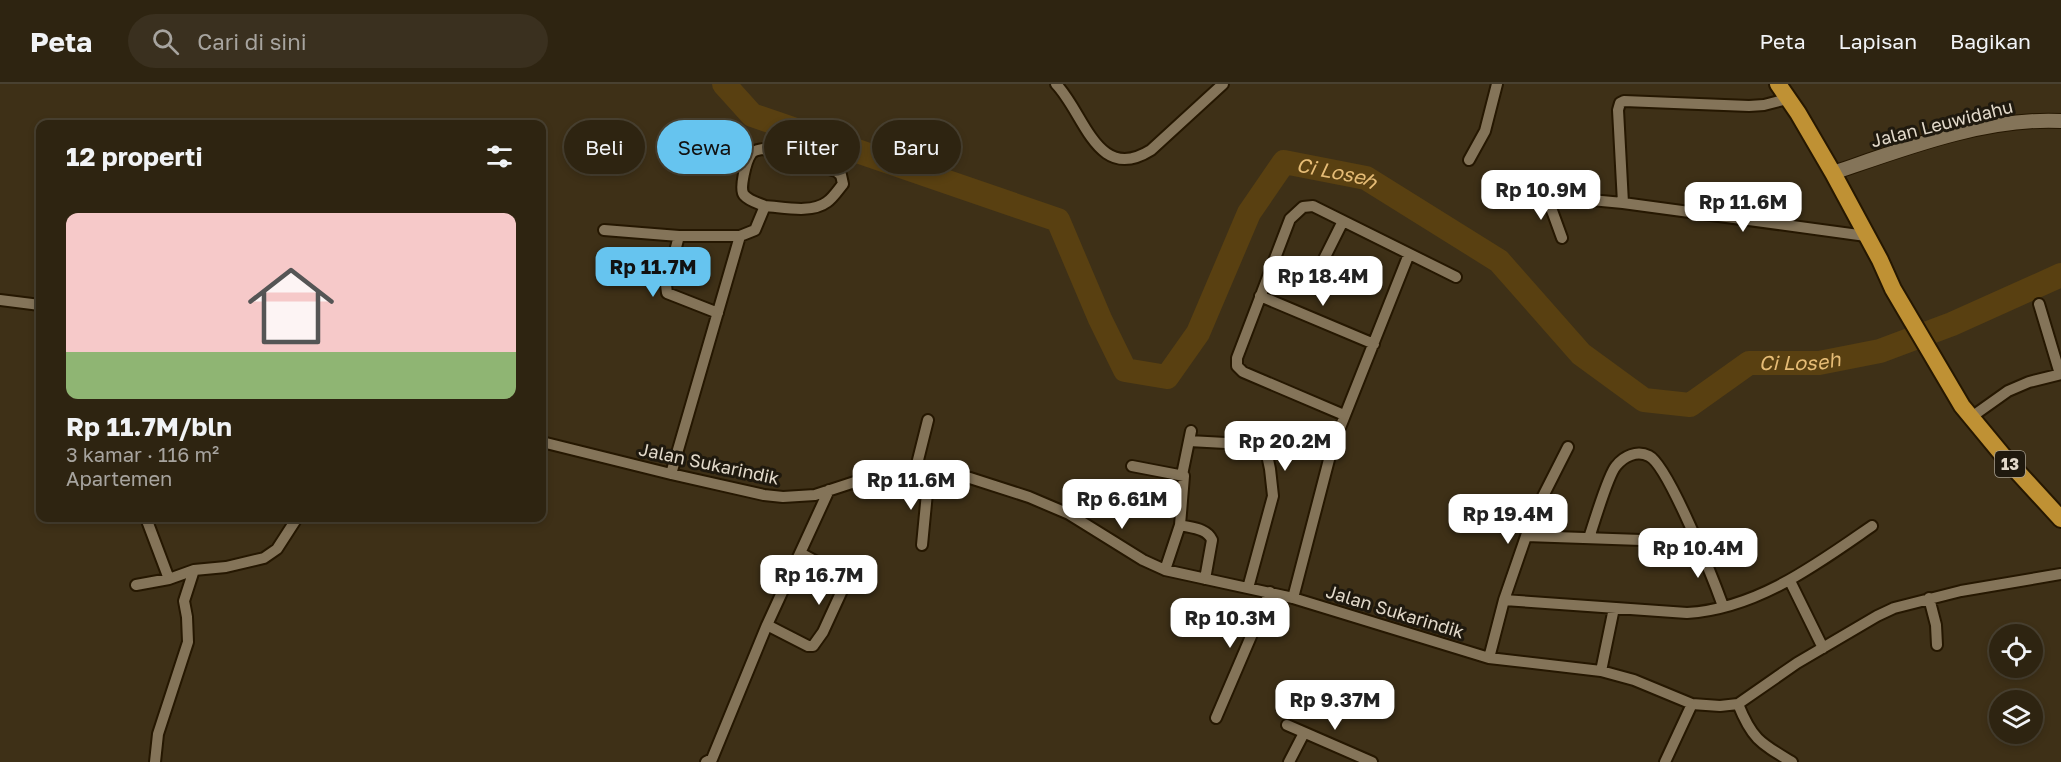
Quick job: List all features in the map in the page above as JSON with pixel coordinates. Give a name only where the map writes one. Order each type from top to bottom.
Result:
[{"type":"highway","name":"13","points":[[1778,84],[1833,173],[1893,289],[1966,412],[2061,519]]},
{"type":"street","points":[[1056,84],[1066,94],[1098,147],[1109,157],[1130,159],[1140,157],[1151,150],[1223,84]]},
{"type":"street","points":[[1469,160],[1485,131],[1497,84]]},
{"type":"street","points":[[1623,203],[1618,110],[1624,101],[1749,106],[1787,99]]},
{"type":"street","name":"Jalan Leuwidahu","points":[[1833,173],[1927,142],[1982,129],[2025,121],[2061,121]]},
{"type":"street","points":[[763,149],[836,171],[843,180],[843,184],[827,203],[817,207],[765,206],[751,201],[745,196],[741,187],[750,155],[757,150],[763,149]]},
{"type":"street","points":[[1505,192],[1546,194],[1623,203],[1866,236]]},
{"type":"street","points":[[1546,194],[1562,237]]},
{"type":"street","points":[[604,230],[679,236],[740,236],[755,230],[765,206]]},
{"type":"street","points":[[1344,415],[1243,372],[1237,366],[1237,358],[1290,219],[1304,207],[1313,206],[1456,277]]},
{"type":"street","points":[[1317,275],[1343,221]]},
{"type":"street","points":[[679,236],[666,285],[667,293],[718,313]]},
{"type":"street","points":[[671,474],[740,236]]},
{"type":"street","points":[[1293,597],[1332,448],[1409,254]]},
{"type":"street","points":[[1260,296],[1374,344]]},
{"type":"street","points":[[0,300],[36,304]]},
{"type":"street","points":[[1966,412],[2029,382],[2060,374],[2039,304]]},
{"type":"street","points":[[915,472],[928,420]]},
{"type":"street","points":[[1165,570],[1180,525],[1184,479],[1182,475],[1190,436],[1262,445],[1266,450],[1273,496],[1248,588]]},
{"type":"street","name":"Jalan Sukarindik","points":[[546,443],[671,474],[764,495],[783,497],[815,495],[880,474],[928,472],[970,478],[1029,497],[1069,514],[1143,560],[1165,570],[1293,597],[1489,658],[1601,671],[1634,680],[1692,704],[1720,706],[1738,704]]},
{"type":"street","points":[[1489,658],[1504,600],[1533,516],[1568,447]]},
{"type":"street","points":[[1589,538],[1615,467],[1627,456],[1640,453],[1651,456],[1660,468],[1699,542],[1723,606]]},
{"type":"street","points":[[1132,466],[1182,475]]},
{"type":"street","points":[[922,545],[928,472]]},
{"type":"street","points":[[710,761],[767,625],[829,490]]},
{"type":"street","points":[[148,522],[169,579]]},
{"type":"street","points":[[136,585],[169,579],[194,570],[226,567],[264,558],[277,549],[294,522]]},
{"type":"street","points":[[1180,525],[1204,531],[1210,535],[1212,540],[1205,579]]},
{"type":"street","points":[[1504,600],[1688,613],[1704,612],[1790,580],[1872,526]]},
{"type":"street","points":[[1526,536],[1699,542]]},
{"type":"street","points":[[767,625],[808,646],[813,646],[823,632],[845,584],[846,580],[843,576],[800,553]]},
{"type":"street","points":[[155,762],[158,734],[188,642],[188,617],[184,601],[194,570]]},
{"type":"street","points":[[1792,762],[1758,740],[1747,728],[1738,704],[1797,663],[1894,608],[1929,598],[2061,574]]},
{"type":"street","points":[[1790,580],[1824,648]]},
{"type":"street","points":[[1216,718],[1270,592]]},
{"type":"street","points":[[1929,598],[1936,625],[1937,645]]},
{"type":"street","points":[[1601,671],[1614,608]]},
{"type":"street","points":[[1665,762],[1692,704]]},
{"type":"street","points":[[1287,725],[1371,762]]},
{"type":"street","points":[[1289,762],[1304,733]]},
{"type":"waterway","name":"Ci Loseh","points":[[724,84],[752,115],[1058,220],[1100,319],[1125,370],[1167,377],[1198,333],[1249,213],[1284,162],[1366,178],[1499,261],[1581,354],[1644,400],[1690,405],[1749,363],[1819,363],[1880,351],[1952,324],[2061,275]]}]
